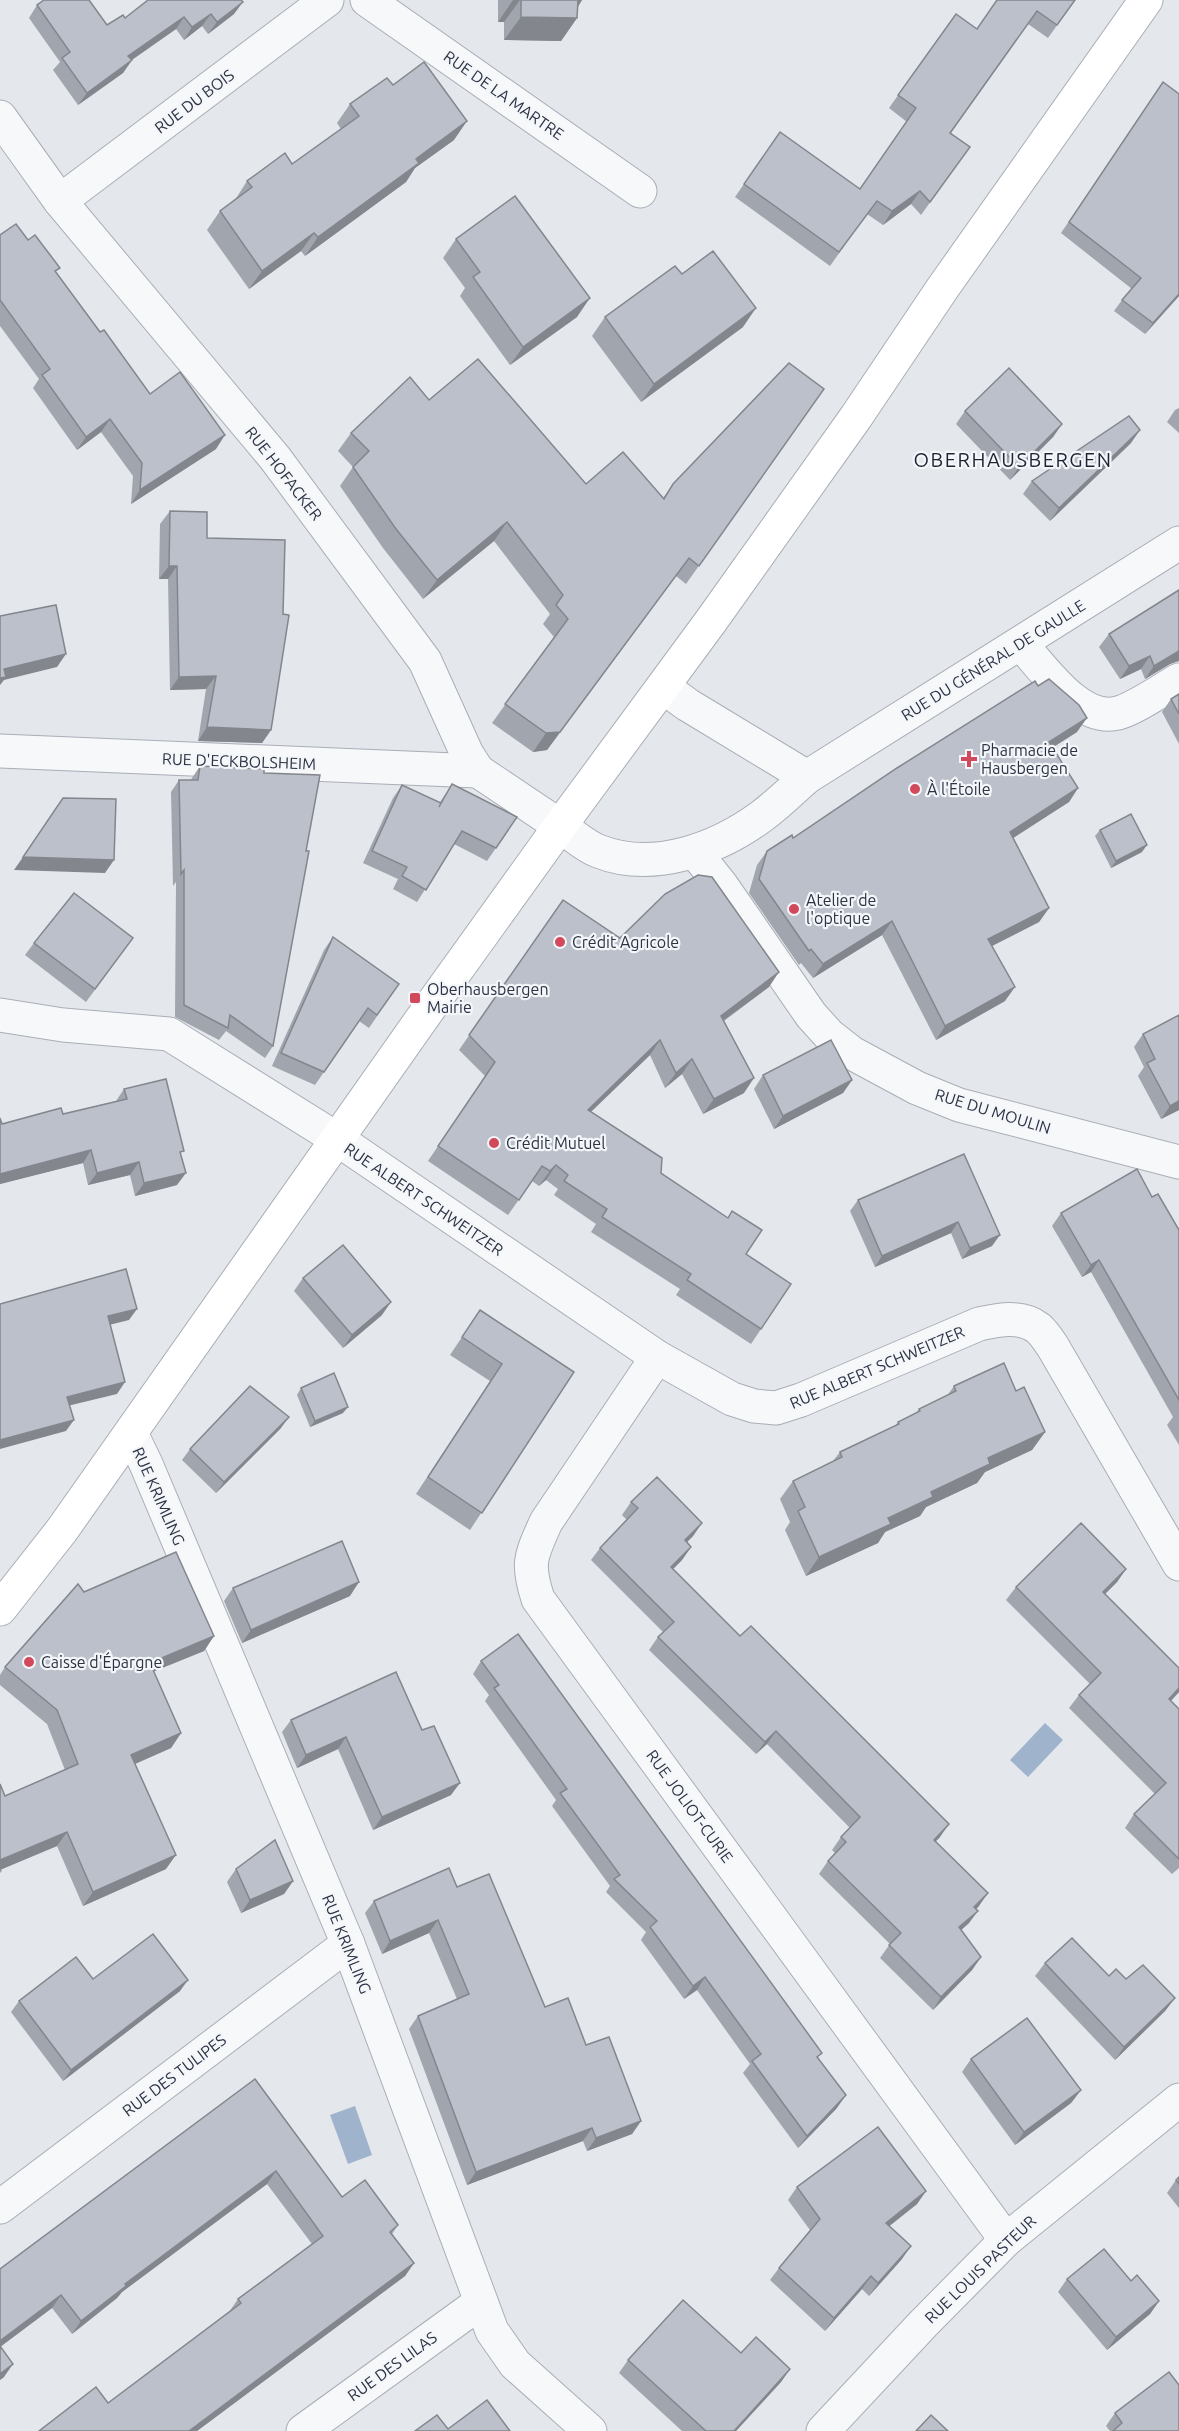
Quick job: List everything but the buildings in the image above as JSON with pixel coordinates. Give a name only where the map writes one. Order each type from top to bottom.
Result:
[{"type":"main road","points":[[0,1609],[62,1530],[560,825],[663,687],[881,382],[942,289],[1146,0]]},
{"type":"street","name":"RUE DU BOIS","points":[[60,201],[327,0]]},
{"type":"street","name":"RUE DE LA MARTRE","points":[[367,0],[640,191]]},
{"type":"street","name":"RUE HOFACKER","points":[[0,117],[60,201],[275,458],[425,661],[466,754],[478,771],[560,825]]},
{"type":"street","name":"RUE DU GÉNÉRAL DE GAULLE","points":[[560,825],[597,851],[626,859],[648,860],[695,852],[762,816],[807,777],[1179,543]]},
{"type":"street","points":[[1021,644],[1074,700],[1087,710],[1103,714],[1119,713],[1179,680]]},
{"type":"street","points":[[663,687],[688,705],[807,777]]},
{"type":"street","name":"RUE D'ECKBOLSHEIM","points":[[0,751],[478,771]]},
{"type":"street","name":"RUE DU MOULIN","points":[[695,852],[722,886],[811,1015],[829,1035],[852,1053],[917,1088],[959,1105],[1179,1162]]},
{"type":"street","name":"RUE ALBERT SCHWEITZER","points":[[0,1015],[63,1024],[169,1034],[337,1139],[657,1357],[732,1399],[754,1406],[776,1408],[801,1400],[979,1324],[1001,1319],[1022,1321],[1039,1329],[1053,1347],[1179,1564]]},
{"type":"street","name":"RUE JOLIOT-CURIE","points":[[657,1357],[546,1522],[533,1552],[531,1575],[538,1599],[1006,2240]]},
{"type":"street","name":"RUE KRIMLING","points":[[131,1433],[348,1944],[492,2331],[514,2364],[590,2431]]},
{"type":"street","name":"RUE DES TULIPES","points":[[0,2207],[348,1944]]},
{"type":"street","name":"RUE LOUIS PASTEUR","points":[[823,2431],[923,2324],[1006,2240],[1179,2100]]},
{"type":"street","name":"RUE DES LILAS","points":[[303,2431],[480,2302]]},
{"type":"water","points":[[1045,1723],[1063,1740],[1028,1777],[1010,1760]]},
{"type":"water","points":[[355,2106],[372,2155],[348,2164],[330,2115]]},
{"type":"place","name":"Pharmacie de Hausbergen","points":[[969,759]]},
{"type":"place","name":"À l'Étoile","points":[[915,789]]},
{"type":"place","name":"Atelier de l'optique","points":[[794,909]]},
{"type":"place","name":"Crédit Agricole","points":[[560,942]]},
{"type":"place","name":"Oberhausbergen Mairie","points":[[415,998]]},
{"type":"place","name":"Crédit Mutuel","points":[[494,1143]]},
{"type":"place","name":"Caisse d'Épargne","points":[[29,1662]]},
{"type":"district","name":"OBERHAUSBERGEN","points":[[1013,459]]}]
